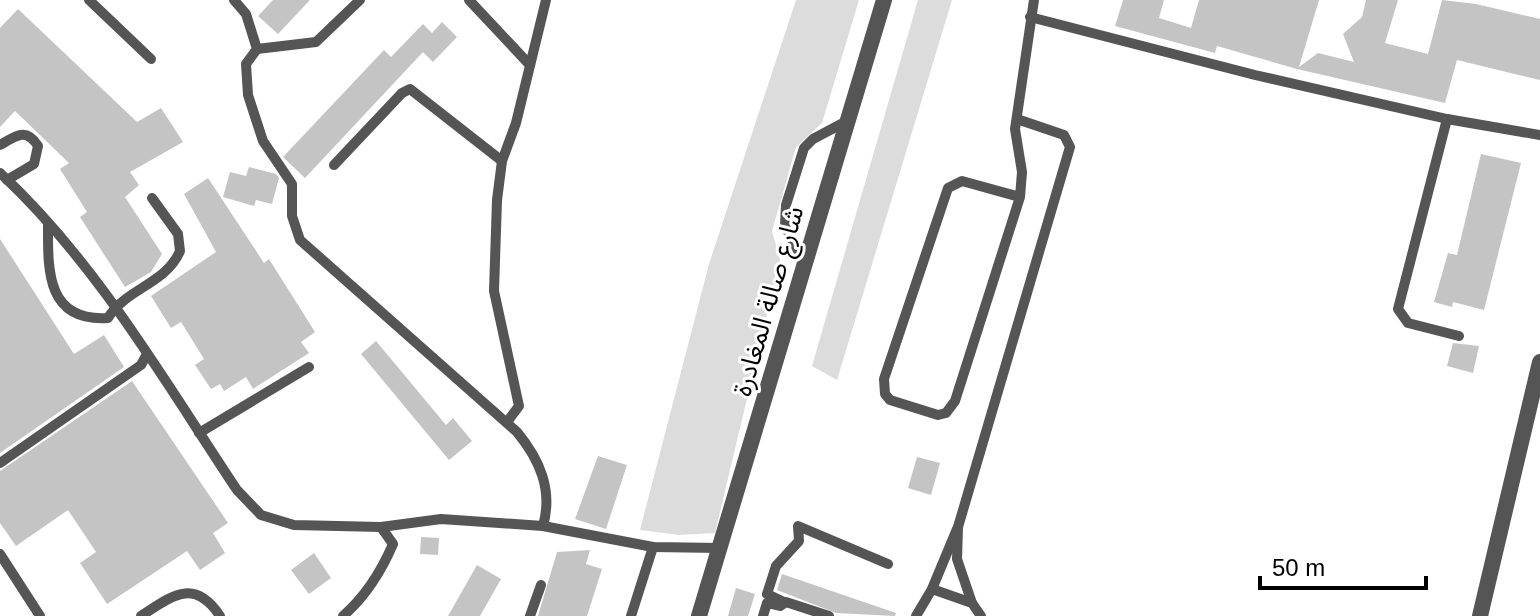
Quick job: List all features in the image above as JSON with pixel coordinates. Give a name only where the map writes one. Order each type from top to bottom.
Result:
[{"type":"street","name":"شارع صالة المغادرة","points":[[699,616],[884,0]]},
{"type":"street","points":[[1480,616],[1540,362]]},
{"type":"lane","points":[[89,0],[151,59]]},
{"type":"lane","points":[[234,0],[246,14],[257,49]]},
{"type":"lane","points":[[360,0],[316,42],[257,49],[246,64],[248,95],[268,152],[292,184],[292,216],[300,240],[507,422],[534,454],[543,475],[549,506],[543,526]]},
{"type":"lane","points":[[469,0],[528,63]]},
{"type":"lane","points":[[1020,197],[962,181],[948,188],[884,379],[883,386],[890,400],[938,415],[952,408],[1020,197],[1022,172],[1014,140],[1034,0]]},
{"type":"lane","points":[[507,422],[519,406],[494,291],[497,200],[502,161],[516,123],[544,1]]},
{"type":"lane","points":[[1030,17],[1150,51],[1447,119],[1540,135]]},
{"type":"lane","points":[[334,165],[402,93],[410,89],[502,161]]},
{"type":"lane","points":[[916,616],[932,589],[949,541],[958,527],[1070,147],[1058,132],[1017,119]]},
{"type":"lane","points":[[1447,119],[1398,309],[1408,323],[1459,336]]},
{"type":"lane","points":[[804,262],[785,226],[786,205],[804,148],[813,139],[845,122]]},
{"type":"lane","points":[[0,145],[15,135],[24,134],[38,146],[34,164],[4,176],[48,223],[114,307],[237,490],[261,515],[294,525],[381,527],[441,519],[543,526],[653,547],[720,548]]},
{"type":"lane","points":[[48,223],[46,259],[54,291],[78,314],[93,319],[108,318],[114,307],[157,281],[180,251],[178,234],[152,198]]},
{"type":"lane","points":[[0,463],[141,365],[147,354]]},
{"type":"lane","points":[[199,433],[309,367]]},
{"type":"lane","points":[[829,616],[767,594],[776,566],[799,541],[798,526],[888,564]]},
{"type":"lane","points":[[343,616],[360,600],[385,564],[393,544],[381,527]]},
{"type":"lane","points":[[958,527],[960,575],[981,616]]},
{"type":"lane","points":[[631,616],[653,547]]},
{"type":"lane","points":[[0,554],[40,616]]},
{"type":"lane","points":[[530,616],[541,585]]},
{"type":"lane","points":[[932,589],[972,603]]},
{"type":"lane","points":[[141,616],[176,595],[188,593],[209,601],[220,616]]},
{"type":"lane","points":[[763,616],[767,603],[780,606],[784,602]]},
{"type":"shaded area","points":[[796,0],[859,0],[822,123],[796,147],[772,231],[780,260],[715,533],[679,535],[640,530],[709,264]]},
{"type":"shaded area","points":[[918,0],[952,0],[837,380],[812,366]]},
{"type":"building","points":[[273,0],[310,0],[278,34],[258,16]]},
{"type":"building","points":[[1123,0],[1164,0],[1159,18],[1191,28],[1199,0],[1319,0],[1299,67],[1318,53],[1354,62],[1343,34],[1362,17],[1366,0],[1398,0],[1385,43],[1428,54],[1442,0],[1476,4],[1540,19],[1540,80],[1457,60],[1445,103],[1297,69],[1217,46],[1215,53],[1115,26]]},
{"type":"building","points":[[18,9],[137,122],[161,108],[183,142],[130,172],[139,185],[125,197],[162,254],[151,272],[125,287],[80,217],[87,212],[60,169],[69,163],[15,111],[0,127],[0,28]]},
{"type":"building","points":[[442,22],[457,37],[433,62],[423,52],[305,178],[283,157],[384,50],[391,57],[423,24],[432,33]]},
{"type":"building","points":[[1481,154],[1521,163],[1484,310],[1453,302],[1452,307],[1434,302],[1448,253],[1457,255]]},
{"type":"building","points":[[249,167],[276,174],[279,178],[272,204],[256,200],[254,206],[223,197],[230,172],[246,176]]},
{"type":"building","points":[[208,178],[264,263],[269,259],[315,332],[301,342],[309,353],[253,389],[246,377],[224,391],[220,384],[211,389],[195,365],[204,359],[181,322],[171,328],[151,296],[216,252],[184,194]]},
{"type":"building","points":[[0,239],[74,354],[104,335],[124,367],[0,453]]},
{"type":"building","points":[[376,341],[446,425],[453,418],[472,441],[449,460],[361,354]]},
{"type":"building","points":[[1453,343],[1479,346],[1473,373],[1447,366]]},
{"type":"building","points":[[132,381],[228,523],[213,533],[225,553],[200,570],[187,551],[107,604],[80,563],[96,552],[68,510],[16,546],[0,523],[0,471]]},
{"type":"building","points":[[598,456],[627,465],[606,529],[575,519]]},
{"type":"building","points":[[917,457],[940,463],[931,495],[908,488]]},
{"type":"building","points":[[421,537],[439,538],[438,555],[420,554]]},
{"type":"building","points":[[590,550],[586,564],[602,569],[587,616],[538,616],[557,552]]},
{"type":"building","points":[[314,553],[331,578],[309,594],[291,570]]},
{"type":"building","points":[[477,565],[501,579],[480,616],[448,616]]},
{"type":"building","points":[[782,574],[896,613],[895,616],[836,613],[777,590]]},
{"type":"building","points":[[736,588],[755,594],[748,616],[728,616]]}]
